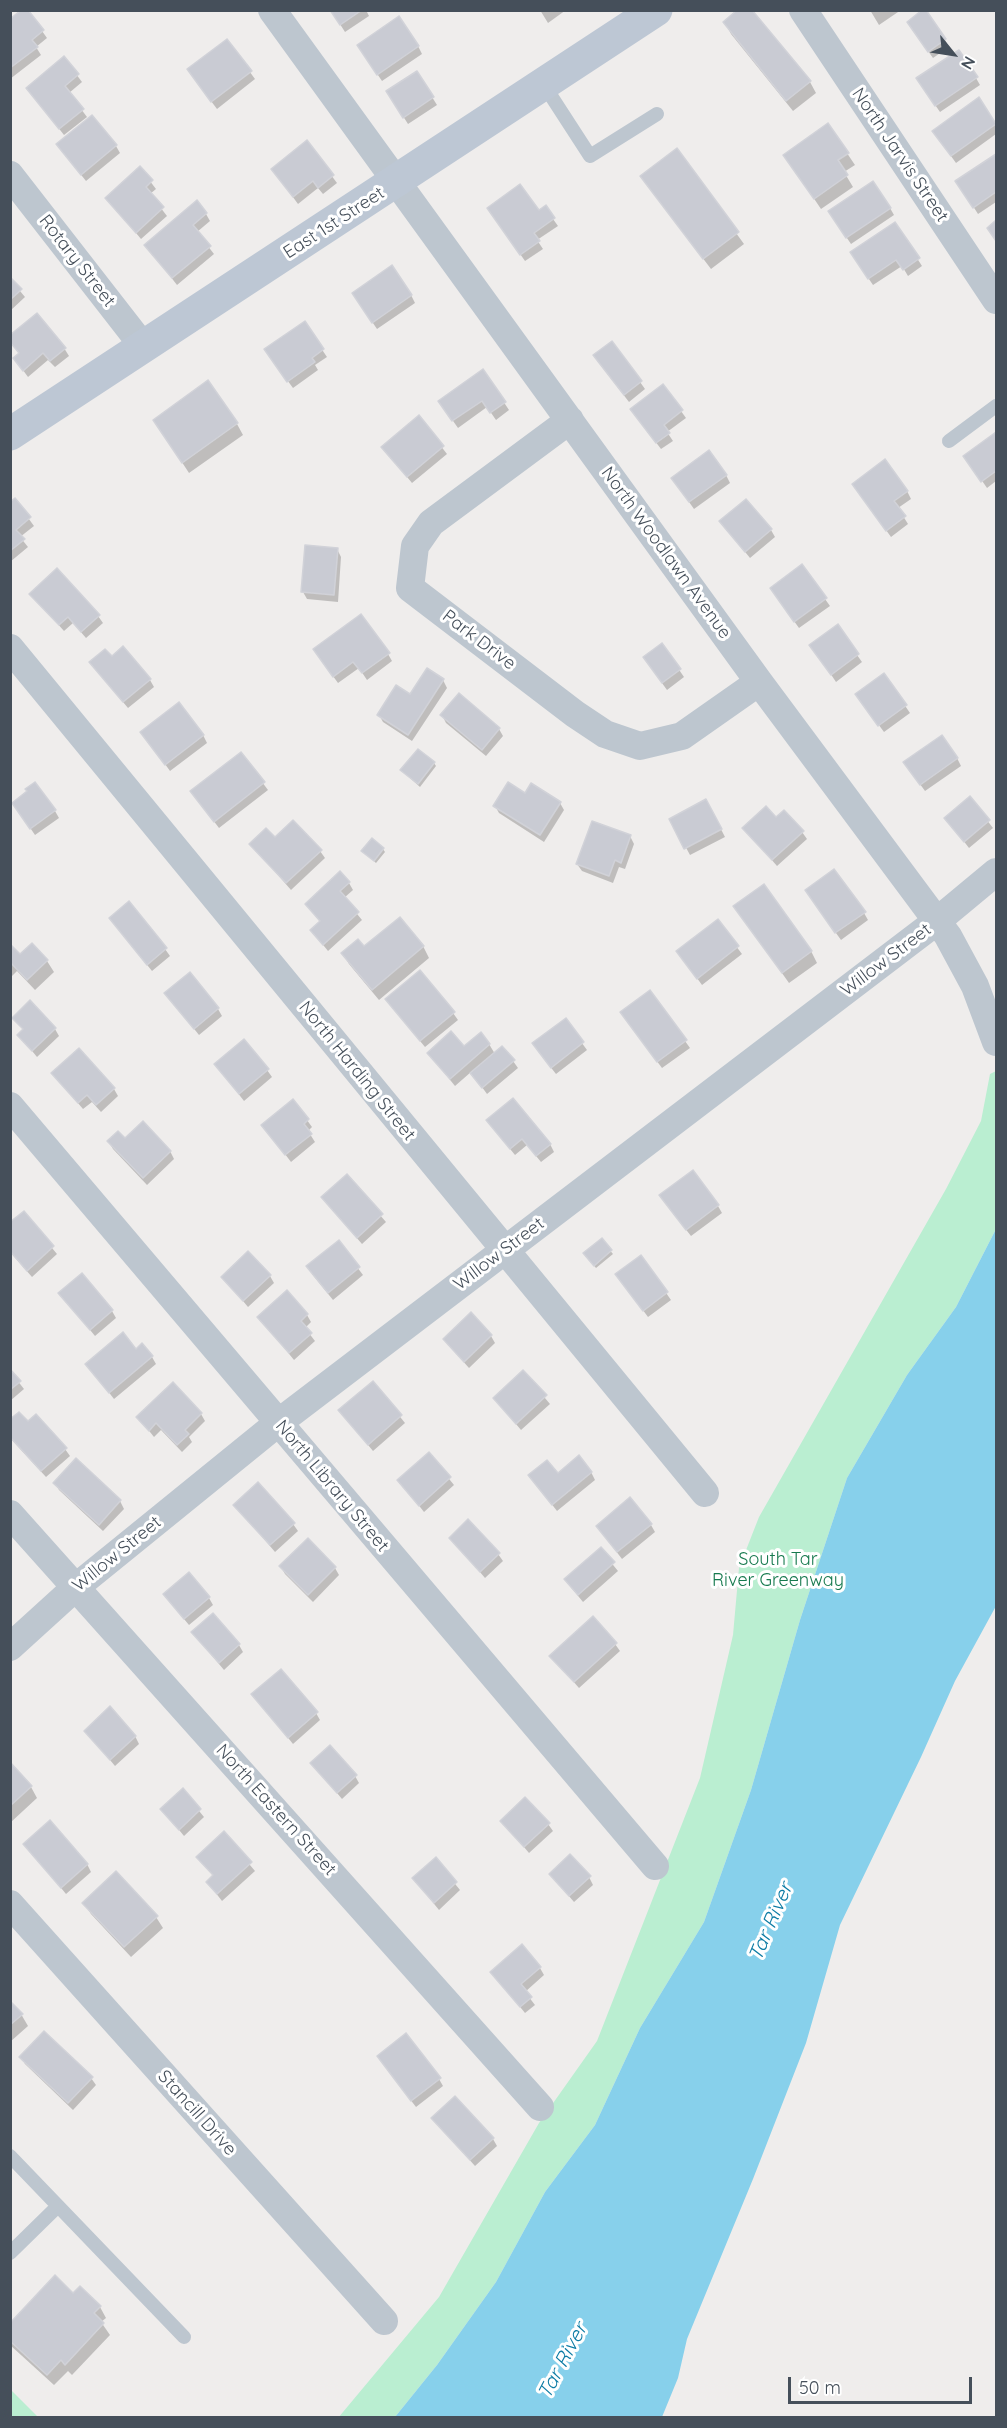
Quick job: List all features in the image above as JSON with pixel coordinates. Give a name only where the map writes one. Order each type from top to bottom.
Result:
[{"type":"street","name":"North Woodlawn Avenue","points":[[272,10],[759,682],[948,936],[975,986],[996,1042]]},
{"type":"street","name":"East 1st Street","points":[[10,434],[656,10]]},
{"type":"street","name":"North Jarvis Street","points":[[803,10],[996,300]]},
{"type":"street","name":"Rotary Street","points":[[10,175],[143,346]]},
{"type":"street","name":"Park Drive","points":[[570,420],[431,522],[415,546],[410,588],[575,714],[605,734],[640,746],[682,736],[759,682]]},
{"type":"street","name":"North Harding Street","points":[[10,648],[705,1493]]},
{"type":"street","name":"Willow Street","points":[[10,1647],[76,1587],[278,1423],[937,921],[996,872]]},
{"type":"street","name":"North Library Street","points":[[10,1106],[655,1866]]},
{"type":"street","name":"North Eastern Street","points":[[10,1514],[540,2107]]},
{"type":"street","name":"Stancill Drive","points":[[10,1904],[384,2321]]},
{"type":"lane","points":[[544,85],[590,156],[657,114]]},
{"type":"lane","points":[[949,441],[996,406]]},
{"type":"lane","points":[[10,2156],[184,2337]]},
{"type":"lane","points":[[10,2253],[58,2206]]},
{"type":"green space","name":"South Tar River Greenway","points":[[996,1071],[996,1229],[956,1307],[907,1375],[847,1478],[800,1620],[751,1790],[704,1922],[640,2028],[595,2125],[545,2192],[496,2282],[437,2365],[395,2417],[338,2418],[439,2297],[539,2123],[597,2041],[700,1778],[733,1635],[739,1568],[759,1517],[946,1189],[981,1121],[990,1074]]},
{"type":"green space","points":[[11,2390],[38,2417],[11,2417]]},
{"type":"water","name":"Tar River","points":[[996,1229],[996,1606],[955,1681],[840,1925],[806,2043],[687,2339],[678,2378],[662,2417],[395,2417],[437,2365],[496,2282],[545,2192],[595,2125],[640,2028],[704,1922],[751,1790],[800,1620],[847,1478],[907,1375],[956,1307]]},
{"type":"building","points":[[21,10],[28,10],[44,30],[32,40],[38,47],[10,68],[10,19]]},
{"type":"building","points":[[330,10],[362,10],[340,25]]},
{"type":"building","points":[[737,10],[752,10],[811,81],[786,101],[723,22]]},
{"type":"building","points":[[922,10],[926,10],[946,39],[928,52],[907,22]]},
{"type":"building","points":[[399,16],[419,46],[377,75],[357,45]]},
{"type":"building","points":[[227,39],[252,71],[211,102],[187,69]]},
{"type":"building","points":[[959,50],[978,77],[935,106],[916,78]]},
{"type":"building","points":[[64,56],[79,74],[65,86],[84,109],[59,129],[26,88]]},
{"type":"building","points":[[417,71],[434,97],[403,118],[386,91]]},
{"type":"building","points":[[979,97],[996,124],[951,156],[932,131]]},
{"type":"building","points":[[92,115],[117,145],[81,175],[56,144]]},
{"type":"building","points":[[828,123],[849,153],[838,160],[848,175],[814,199],[783,155]]},
{"type":"building","points":[[307,140],[334,175],[318,188],[313,181],[293,197],[271,169]]},
{"type":"building","points":[[677,148],[739,232],[703,259],[640,176]]},
{"type":"building","points":[[996,154],[996,192],[973,208],[955,181]]},
{"type":"building","points":[[140,166],[153,180],[146,187],[164,207],[136,233],[105,198]]},
{"type":"building","points":[[873,181],[891,208],[846,238],[828,211]]},
{"type":"building","points":[[520,184],[539,210],[546,205],[555,218],[534,233],[540,241],[520,255],[487,208]]},
{"type":"building","points":[[197,200],[207,213],[193,225],[211,246],[172,278],[144,245]]},
{"type":"building","points":[[996,220],[996,241],[987,228]]},
{"type":"building","points":[[895,222],[920,258],[903,270],[896,260],[868,279],[850,252]]},
{"type":"building","points":[[392,265],[412,295],[372,323],[352,293]]},
{"type":"building","points":[[10,277],[22,289],[10,300]]},
{"type":"building","points":[[37,313],[66,348],[50,361],[43,353],[23,371],[13,358],[19,353],[10,342],[10,335]]},
{"type":"building","points":[[305,321],[324,349],[312,358],[315,362],[287,382],[264,349]]},
{"type":"building","points":[[612,341],[642,381],[624,395],[593,355]]},
{"type":"building","points":[[483,369],[506,402],[490,413],[482,401],[452,421],[438,401]]},
{"type":"building","points":[[208,380],[238,423],[182,463],[153,420]]},
{"type":"building","points":[[663,384],[683,410],[664,425],[670,433],[656,443],[630,409]]},
{"type":"building","points":[[419,415],[444,446],[407,477],[381,447]]},
{"type":"building","points":[[996,432],[996,471],[981,482],[963,456]]},
{"type":"building","points":[[709,450],[727,475],[689,502],[671,478]]},
{"type":"building","points":[[885,459],[908,491],[894,501],[906,516],[886,531],[852,484]]},
{"type":"building","points":[[15,498],[31,517],[16,530],[25,539],[10,551],[10,502]]},
{"type":"building","points":[[746,499],[772,529],[745,552],[719,521]]},
{"type":"building","points":[[305,545],[338,548],[334,595],[301,592]]},
{"type":"building","points":[[802,564],[827,598],[794,622],[770,588]]},
{"type":"building","points":[[57,568],[100,615],[81,632],[68,617],[59,625],[29,594]]},
{"type":"building","points":[[361,614],[390,653],[362,673],[353,662],[333,677],[313,649]]},
{"type":"building","points":[[838,624],[859,654],[831,675],[809,645]]},
{"type":"building","points":[[662,643],[681,669],[662,683],[643,657]]},
{"type":"building","points":[[123,646],[151,679],[123,702],[89,662],[105,649],[112,656]]},
{"type":"building","points":[[427,668],[444,679],[408,735],[377,715],[396,685],[410,694]]},
{"type":"building","points":[[884,673],[907,705],[878,726],[855,694]]},
{"type":"building","points":[[459,693],[500,728],[482,750],[440,715]]},
{"type":"building","points":[[179,702],[204,735],[165,765],[140,732]]},
{"type":"building","points":[[942,735],[958,758],[920,785],[903,762]]},
{"type":"building","points":[[418,749],[435,762],[418,784],[400,770]]},
{"type":"building","points":[[241,752],[265,782],[214,822],[190,791]]},
{"type":"building","points":[[35,782],[56,810],[30,829],[12,803]]},
{"type":"building","points":[[508,782],[525,793],[531,783],[561,802],[540,835],[493,806]]},
{"type":"building","points":[[970,796],[990,820],[964,842],[944,818]]},
{"type":"building","points":[[706,799],[722,829],[684,849],[669,819]]},
{"type":"building","points":[[766,806],[776,817],[784,810],[804,831],[772,860],[742,828]]},
{"type":"building","points":[[293,820],[322,850],[286,883],[249,844],[266,828],[275,837]]},
{"type":"building","points":[[592,821],[631,835],[621,863],[615,860],[609,876],[576,864]]},
{"type":"building","points":[[372,838],[384,848],[374,861],[361,851]]},
{"type":"building","points":[[834,869],[866,912],[835,933],[805,890]]},
{"type":"building","points":[[340,871],[350,882],[340,891],[359,912],[323,945],[310,930],[320,921],[305,904]]},
{"type":"building","points":[[764,884],[812,951],[782,973],[733,906]]},
{"type":"building","points":[[129,901],[167,948],[147,965],[109,918]]},
{"type":"building","points":[[400,917],[424,946],[372,990],[341,953],[358,939],[364,946]]},
{"type":"building","points":[[718,919],[739,946],[697,979],[676,951]]},
{"type":"building","points":[[32,943],[48,960],[27,980],[10,962],[10,944],[20,954]]},
{"type":"building","points":[[420,970],[455,1012],[420,1041],[385,999]]},
{"type":"building","points":[[190,972],[219,1008],[194,1029],[164,993]]},
{"type":"building","points":[[650,990],[687,1040],[657,1062],[620,1012]]},
{"type":"building","points":[[30,1000],[56,1028],[32,1051],[17,1035],[23,1029],[12,1018]]},
{"type":"building","points":[[566,1018],[584,1042],[551,1068],[532,1043]]},
{"type":"building","points":[[451,1031],[464,1046],[481,1032],[490,1044],[450,1079],[427,1053]]},
{"type":"building","points":[[244,1039],[269,1069],[239,1094],[214,1064]]},
{"type":"building","points":[[502,1046],[515,1060],[482,1088],[470,1073]]},
{"type":"building","points":[[79,1048],[115,1088],[96,1105],[87,1095],[78,1103],[51,1073]]},
{"type":"building","points":[[513,1098],[551,1144],[536,1156],[522,1139],[510,1149],[486,1120]]},
{"type":"building","points":[[293,1099],[309,1119],[304,1124],[312,1134],[285,1155],[261,1125]]},
{"type":"building","points":[[143,1121],[171,1151],[143,1178],[107,1141],[118,1131],[125,1138]]},
{"type":"building","points":[[693,1170],[719,1205],[686,1230],[659,1195]]},
{"type":"building","points":[[347,1174],[383,1214],[357,1238],[321,1197]]},
{"type":"building","points":[[24,1211],[54,1246],[27,1271],[10,1251],[10,1222]]},
{"type":"building","points":[[602,1238],[612,1250],[594,1266],[583,1253]]},
{"type":"building","points":[[339,1240],[360,1267],[328,1293],[306,1266]]},
{"type":"building","points":[[248,1251],[271,1275],[243,1301],[221,1277]]},
{"type":"building","points":[[641,1255],[668,1292],[643,1311],[615,1274]]},
{"type":"building","points":[[82,1273],[113,1310],[90,1330],[58,1293]]},
{"type":"building","points":[[287,1290],[308,1314],[301,1321],[312,1333],[289,1353],[257,1317]]},
{"type":"building","points":[[471,1312],[492,1335],[464,1362],[443,1339]]},
{"type":"building","points":[[123,1332],[136,1349],[142,1343],[153,1356],[109,1393],[85,1364]]},
{"type":"building","points":[[10,1369],[21,1381],[10,1390]]},
{"type":"building","points":[[523,1370],[547,1395],[516,1424],[493,1398]]},
{"type":"building","points":[[373,1381],[402,1415],[368,1445],[338,1410]]},
{"type":"building","points":[[173,1382],[202,1413],[185,1430],[189,1434],[177,1445],[156,1423],[149,1431],[136,1417]]},
{"type":"building","points":[[19,1412],[28,1421],[36,1414],[67,1448],[41,1471],[10,1437],[10,1419]]},
{"type":"building","points":[[429,1452],[451,1477],[419,1506],[397,1480]]},
{"type":"building","points":[[579,1455],[592,1472],[552,1505],[528,1475],[547,1460],[558,1473]]},
{"type":"building","points":[[76,1458],[121,1500],[99,1525],[53,1483]]},
{"type":"building","points":[[258,1482],[295,1523],[270,1545],[233,1505]]},
{"type":"building","points":[[630,1497],[652,1524],[617,1552],[596,1526]]},
{"type":"building","points":[[468,1519],[500,1553],[480,1572],[449,1538]]},
{"type":"building","points":[[308,1538],[336,1567],[308,1595],[279,1566]]},
{"type":"building","points":[[601,1547],[615,1562],[578,1595],[564,1579]]},
{"type":"building","points":[[189,1572],[210,1597],[184,1619],[163,1594]]},
{"type":"building","points":[[213,1613],[240,1644],[219,1663],[191,1632]]},
{"type":"building","points":[[593,1616],[617,1643],[574,1682],[549,1656]]},
{"type":"building","points":[[281,1669],[318,1712],[288,1738],[251,1694]]},
{"type":"building","points":[[110,1706],[136,1736],[110,1760],[84,1731]]},
{"type":"building","points":[[330,1745],[357,1775],[337,1793],[310,1763]]},
{"type":"building","points":[[10,1762],[32,1786],[10,1806]]},
{"type":"building","points":[[183,1788],[201,1809],[179,1830],[160,1809]]},
{"type":"building","points":[[525,1797],[550,1823],[524,1847],[500,1821]]},
{"type":"building","points":[[50,1820],[88,1864],[61,1888],[23,1844]]},
{"type":"building","points":[[224,1831],[252,1862],[217,1894],[206,1882],[213,1875],[196,1857]]},
{"type":"building","points":[[570,1854],[591,1876],[569,1896],[549,1874]]},
{"type":"building","points":[[436,1857],[457,1882],[434,1903],[412,1878]]},
{"type":"building","points":[[116,1871],[158,1916],[124,1947],[82,1903]]},
{"type":"building","points":[[522,1944],[541,1967],[521,1984],[532,1997],[520,2007],[490,1972]]},
{"type":"building","points":[[10,2001],[23,2014],[10,2025]]},
{"type":"building","points":[[44,2031],[93,2077],[68,2103],[19,2057]]},
{"type":"building","points":[[406,2033],[441,2078],[411,2101],[377,2056]]},
{"type":"building","points":[[455,2096],[494,2138],[470,2160],[431,2118]]},
{"type":"building","points":[[55,2275],[73,2293],[80,2286],[101,2306],[94,2313],[104,2323],[65,2365],[61,2360],[47,2375],[10,2341],[10,2323]]}]
